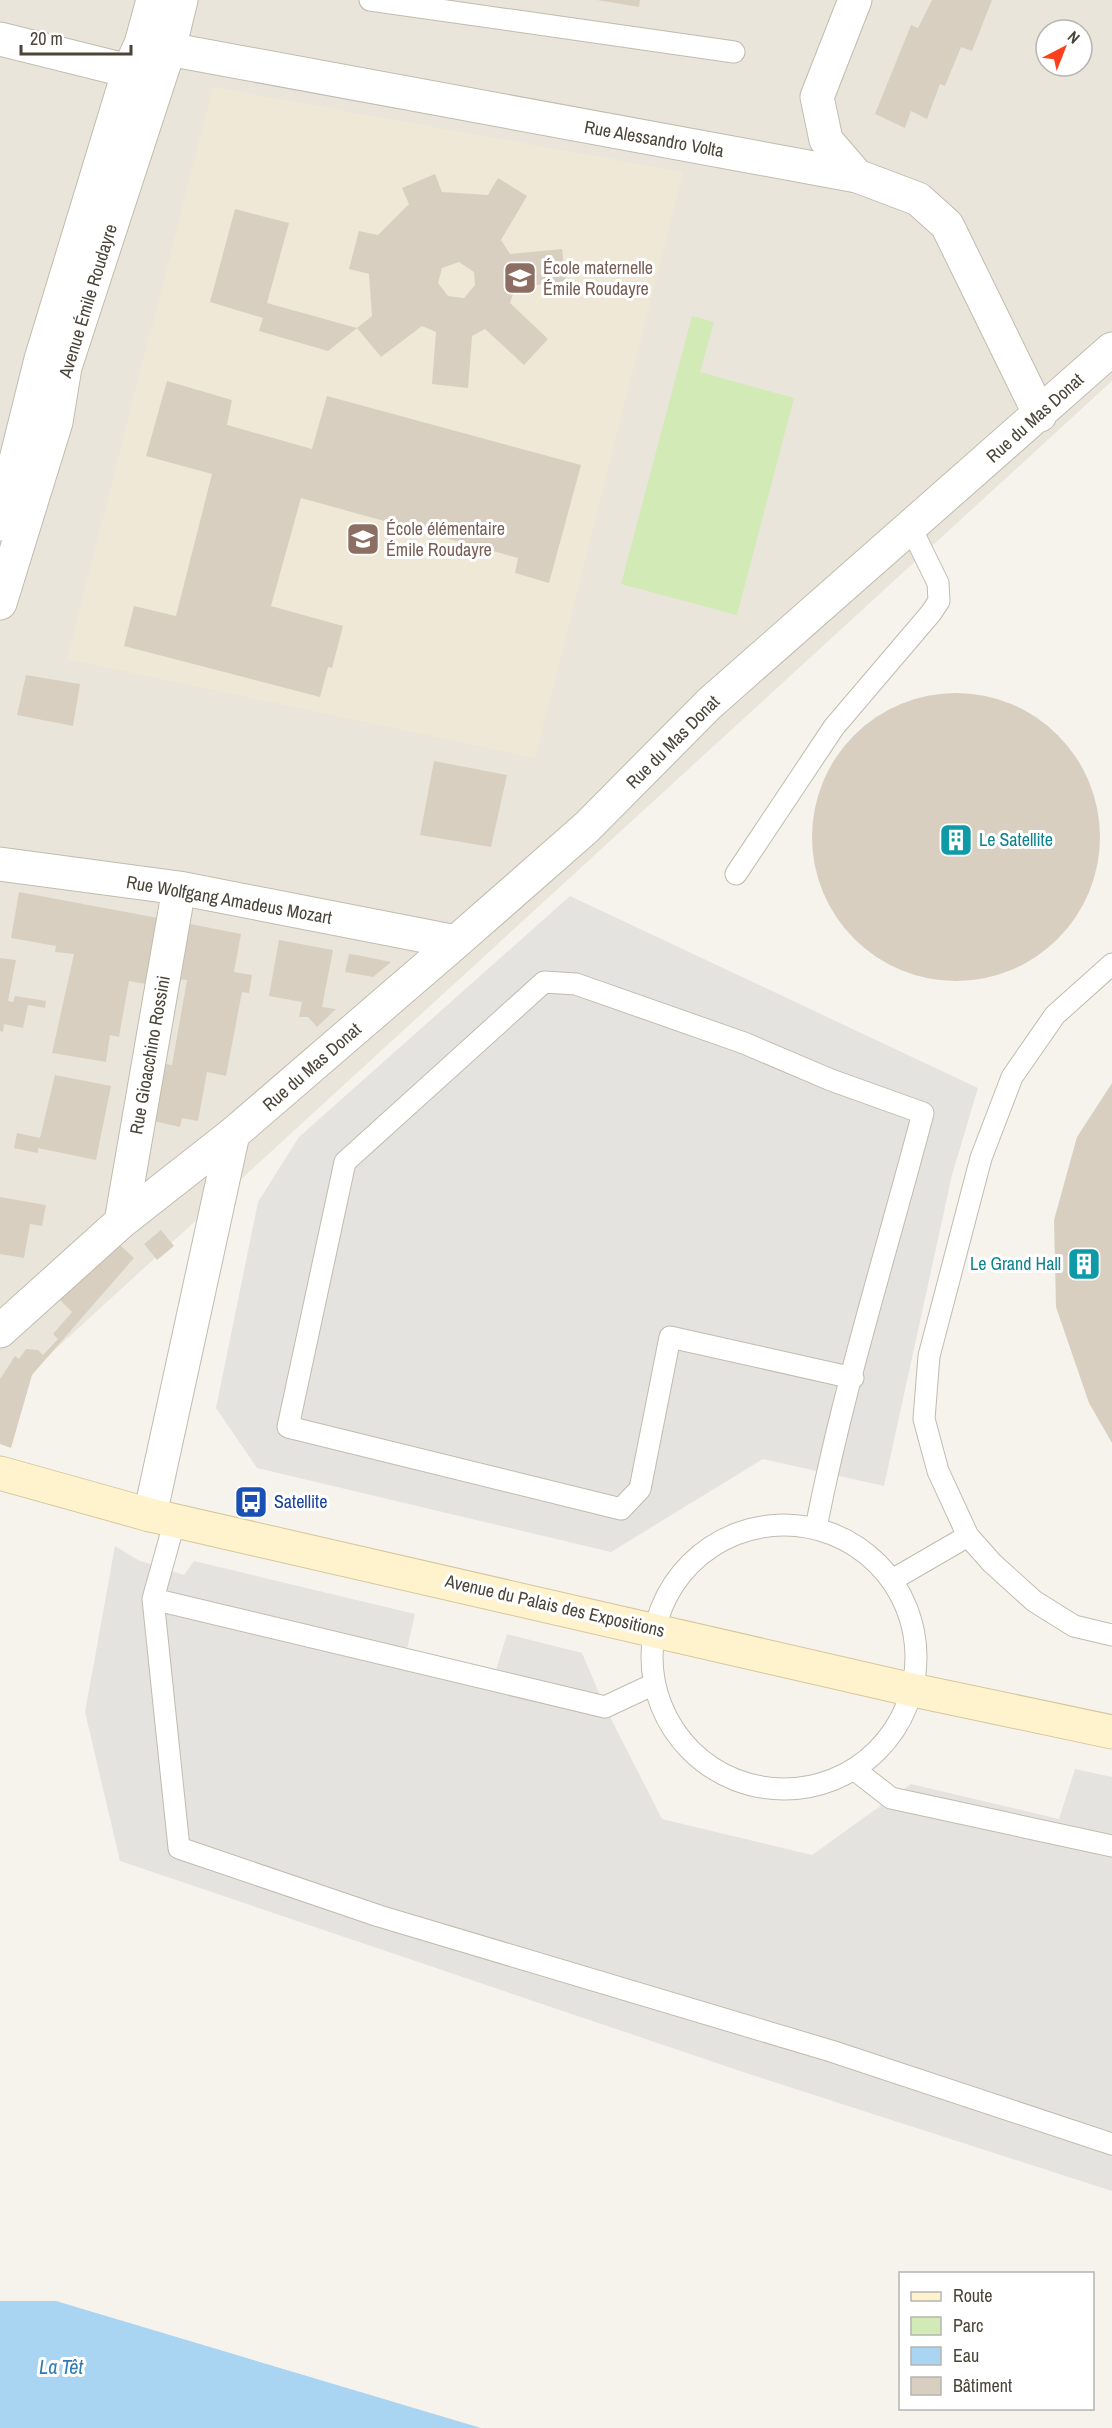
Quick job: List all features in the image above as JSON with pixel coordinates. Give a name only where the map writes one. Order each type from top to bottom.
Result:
[{"type":"main road","name":"Avenue du Palais des Expositions","points":[[0,1473],[163,1517],[913,1690],[1112,1732]]},
{"type":"street","name":"Avenue Émile Roudayre","points":[[0,603],[56,422],[65,367],[150,61],[153,0]]},
{"type":"street","name":"Avenue Émile Roudayre","points":[[0,524],[41,359],[150,61],[181,0]]},
{"type":"street","points":[[855,0],[817,97],[826,140],[857,176]]},
{"type":"street","name":"Rue Alessandro Volta","points":[[0,39],[150,61],[857,176],[918,199],[947,225],[1040,415]]},
{"type":"street","name":"Rue du Mas Donat","points":[[0,1331],[121,1222],[233,1134],[587,827],[709,704],[1040,415],[1112,349]]},
{"type":"street","name":"Rue Wolfgang Amadeus Mozart","points":[[0,864],[178,888],[456,942]]},
{"type":"street","name":"Rue Gioacchino Rossini","points":[[121,1222],[178,888]]},
{"type":"street","points":[[163,1517],[233,1134]]},
{"type":"lane","points":[[370,0],[734,52]]},
{"type":"lane","points":[[736,874],[834,727],[939,601],[938,583],[911,528]]},
{"type":"lane","points":[[1112,964],[1055,1016],[1012,1077],[981,1158],[929,1356],[924,1419],[938,1472],[968,1536],[992,1563],[1034,1601],[1074,1626],[1112,1635]]},
{"type":"lane","points":[[816,1528],[827,1473],[853,1378],[923,1113],[831,1080],[744,1043],[608,995],[576,984],[544,982],[345,1162],[288,1428],[621,1509],[640,1489],[670,1337],[853,1378]]},
{"type":"lane","points":[[163,1517],[153,1599],[180,1848],[379,1916],[831,2051],[1112,2144]]},
{"type":"lane","points":[[780,1524],[816,1528],[845,1539],[871,1557],[892,1581],[910,1614],[917,1651],[913,1690],[901,1722],[888,1740],[881,1749],[855,1770],[816,1786],[773,1790],[732,1779],[696,1756],[669,1724],[654,1684],[651,1656],[654,1629],[666,1596],[687,1566],[714,1545],[746,1530],[780,1524]]},
{"type":"lane","points":[[892,1581],[968,1536]]},
{"type":"lane","points":[[153,1599],[605,1707],[654,1684]]},
{"type":"lane","points":[[855,1770],[891,1798],[1112,1846]]},
{"type":"shaded area","points":[[0,0],[1112,0],[1112,381],[0,1400]]},
{"type":"shaded area","points":[[213,87],[683,172],[535,758],[67,659]]},
{"type":"shaded area","points":[[570,896],[978,1088],[952,1175],[884,1486],[763,1459],[611,1552],[257,1468],[216,1408],[258,1202],[299,1137]]},
{"type":"shaded area","points":[[115,1546],[138,1560],[184,1575],[194,1561],[415,1614],[407,1649],[496,1670],[507,1634],[582,1653],[605,1707],[662,1819],[812,1855],[911,1784],[1059,1819],[1075,1769],[1112,1777],[1112,2191],[746,2073],[120,1861],[85,1712]]},
{"type":"green space","points":[[692,316],[714,322],[700,372],[794,398],[737,615],[621,584]]},
{"type":"water","name":"La Têt","points":[[0,2301],[56,2301],[481,2428],[0,2428]]},
{"type":"building","points":[[597,0],[640,0],[639,7]]},
{"type":"building","points":[[932,0],[992,0],[972,51],[961,47],[945,86],[940,84],[927,119],[911,111],[905,128],[875,114],[911,25],[918,28]]},
{"type":"building","name":"École maternelle Émile Roudayre","points":[[435,174],[442,192],[488,195],[498,178],[527,196],[501,240],[510,254],[562,249],[566,281],[515,288],[510,303],[548,339],[524,365],[485,329],[472,336],[468,388],[432,384],[436,332],[422,326],[381,357],[357,328],[372,316],[369,274],[349,269],[359,231],[378,235],[409,204],[402,188]],"holes":[[[459,262],[474,272],[475,285],[464,298],[448,296],[438,283],[442,268]]]},
{"type":"building","points":[[235,209],[289,223],[267,303],[357,328],[328,351],[259,331],[263,318],[210,302]]},
{"type":"building","points":[[167,381],[232,400],[227,425],[312,449],[327,396],[581,465],[549,583],[515,573],[518,558],[301,498],[271,606],[343,626],[332,668],[328,667],[320,697],[124,646],[134,606],[176,616],[212,474],[146,456]]},
{"type":"building","points":[[26,675],[80,684],[73,726],[17,715]]},
{"type":"building","name":"Le Satellite","points":[[956,693],[984,696],[1011,704],[1024,710],[1058,735],[1083,769],[1089,782],[1097,809],[1100,837],[1097,865],[1089,892],[1083,905],[1058,939],[1024,964],[1011,970],[984,978],[956,981],[928,978],[901,970],[888,964],[854,939],[829,905],[823,892],[815,865],[812,837],[815,809],[823,782],[829,769],[854,735],[888,710],[901,704],[928,696]]},
{"type":"building","points":[[434,761],[507,775],[491,847],[420,835]]},
{"type":"building","points":[[19,892],[158,918],[146,984],[129,981],[119,1037],[110,1035],[106,1062],[52,1053],[74,954],[55,952],[56,946],[11,938]]},
{"type":"building","points":[[185,923],[241,934],[234,972],[252,975],[249,993],[242,992],[226,1076],[207,1072],[198,1121],[182,1118],[180,1127],[149,1120],[160,1063],[172,1065],[187,980],[176,979]]},
{"type":"building","points":[[279,940],[333,950],[322,1007],[336,1009],[317,1027],[308,1017],[299,1017],[302,1002],[269,996]]},
{"type":"building","points":[[349,954],[391,962],[373,977],[345,972]]},
{"type":"building","points":[[0,958],[16,960],[8,1001],[13,1002],[15,996],[46,1001],[45,1008],[28,1005],[23,1028],[4,1024],[3,1032],[0,1031]]},
{"type":"building","points":[[55,1075],[111,1086],[96,1160],[38,1148],[38,1153],[14,1148],[17,1133],[40,1138]]},
{"type":"building","name":"Le Grand Hall","points":[[1112,1083],[1112,1443],[1089,1403],[1056,1307],[1054,1220],[1077,1137]]},
{"type":"building","points":[[0,1197],[46,1205],[42,1226],[30,1224],[24,1258],[0,1254]]},
{"type":"building","points":[[161,1230],[174,1246],[157,1260],[144,1244]]},
{"type":"building","points":[[119,1244],[134,1258],[32,1375],[11,1448],[0,1444],[0,1379],[15,1356],[19,1359],[26,1349],[38,1350],[43,1355],[58,1339],[53,1334],[72,1312],[60,1300]]},
{"type":"place","name":"École maternelle Émile Roudayre","points":[[520,278]]},
{"type":"place","name":"École élémentaire Émile Roudayre","points":[[363,539]]},
{"type":"place","name":"Le Satellite","points":[[956,840]]},
{"type":"place","name":"Le Grand Hall","points":[[1084,1264]]},
{"type":"place","name":"Satellite","points":[[251,1502]]}]
